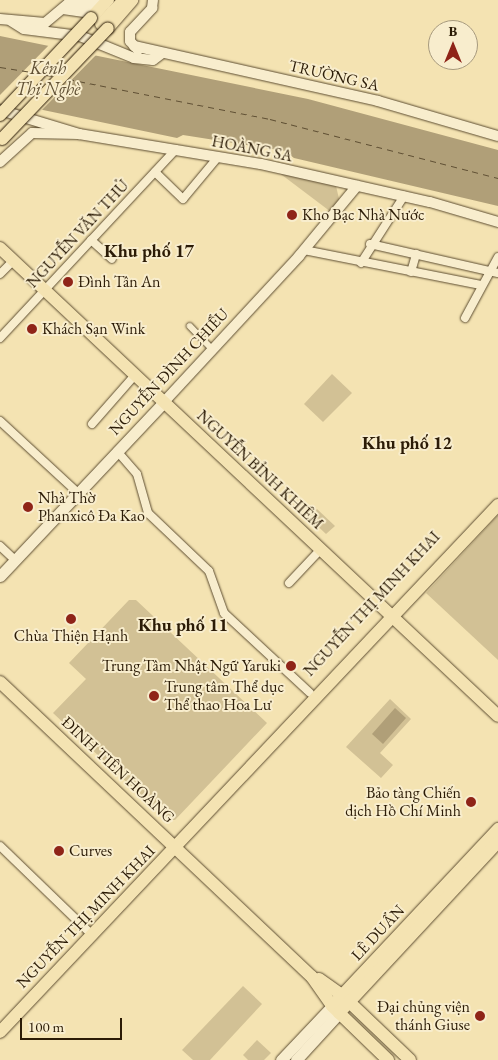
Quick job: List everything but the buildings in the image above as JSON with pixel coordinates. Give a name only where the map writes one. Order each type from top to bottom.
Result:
[{"type":"main road","points":[[0,115],[99,21],[124,0]]},
{"type":"main road","points":[[1,137],[99,21],[132,0]]},
{"type":"main road","points":[[99,21],[106,2]]},
{"type":"main road","name":"NGUYỄN BỈNH KHIÊM","points":[[0,248],[498,716]]},
{"type":"main road","name":"NGUYỄN ĐÌNH CHIỂU","points":[[0,576],[164,402]]},
{"type":"main road","name":"NGUYỄN THỊ MINH KHAI","points":[[0,1032],[174,847],[180,832],[244,771],[497,498]]},
{"type":"main road","name":"ĐINH TIÊN HOÀNG","points":[[0,682],[312,977],[335,1010],[388,1060]]},
{"type":"main road","name":"LÊ DUẨN","points":[[447,891],[498,829]]},
{"type":"main road","name":"LÊ DUẨN","points":[[296,1060],[346,998],[447,891],[498,842]]},
{"type":"main road","name":"ĐINH TIÊN HOÀNG","points":[[312,977],[346,998],[409,1060]]},
{"type":"main road","name":"LÊ DUẨN","points":[[281,1060],[335,1010]]},
{"type":"street","points":[[135,50],[130,32],[152,8],[153,0]]},
{"type":"street","points":[[5,20],[45,23],[76,2],[106,2]]},
{"type":"street","points":[[64,9],[87,9],[99,21]]},
{"type":"street","name":"TRƯỜNG SA","points":[[5,20],[24,29],[80,36],[123,55],[153,60],[162,54]]},
{"type":"street","name":"TRƯỜNG SA","points":[[123,55],[135,50],[162,54],[378,101],[498,136]]},
{"type":"street","name":"HOÀNG SA","points":[[0,110],[79,134],[176,149],[357,186],[404,196],[498,222]]},
{"type":"street","points":[[0,162],[32,133],[79,134]]},
{"type":"street","name":"NGUYỄN VĂN THỦ","points":[[0,338],[176,149]]},
{"type":"street","points":[[155,172],[183,199],[218,157]]},
{"type":"street","name":"NGUYỄN ĐÌNH CHIỂU","points":[[164,402],[304,250],[357,186]]},
{"type":"street","points":[[361,263],[370,244],[404,196]]},
{"type":"street","points":[[91,240],[112,259]]},
{"type":"street","points":[[370,244],[496,272]]},
{"type":"street","points":[[304,250],[361,263],[480,285]]},
{"type":"street","points":[[411,272],[416,254]]},
{"type":"street","points":[[465,318],[480,285],[496,272],[498,257]]},
{"type":"street","points":[[0,274],[13,261]]},
{"type":"street","points":[[442,278],[447,261]]},
{"type":"street","points":[[190,326],[213,350]]},
{"type":"street","points":[[92,424],[135,375]]},
{"type":"street","points":[[0,421],[78,493]]},
{"type":"street","points":[[117,451],[137,474],[148,513],[209,571],[224,613],[313,696]]},
{"type":"street","points":[[0,546],[15,560]]},
{"type":"street","points":[[289,583],[321,549]]},
{"type":"street","points":[[0,846],[91,934]]},
{"type":"shaded area","points":[[278,172],[336,186],[340,203],[331,212]]},
{"type":"shaded area","points":[[332,374],[352,393],[323,422],[304,404]]},
{"type":"shaded area","points":[[317,509],[335,526],[326,534],[309,518]]},
{"type":"shaded area","points":[[498,515],[498,660],[426,593]]},
{"type":"shaded area","name":"Trung tâm Thể dục Thể thao Hoa Lư","points":[[129,600],[136,600],[267,723],[175,820],[167,820],[53,713],[86,679],[69,663]]},
{"type":"shaded area","points":[[390,699],[411,719],[380,753],[393,765],[381,778],[346,747]]},
{"type":"shaded area","points":[[243,986],[262,1004],[210,1060],[193,1060],[182,1050]]},
{"type":"shaded area","points":[[257,1040],[271,1053],[264,1060],[248,1060],[243,1055]]},
{"type":"water","name":"Kênh Thị Nghè","points":[[0,36],[308,99],[498,150],[498,206],[294,158],[285,151],[183,135],[177,138],[0,101]]},
{"type":"water","points":[[395,708],[406,718],[383,744],[372,734]]},
{"type":"pier","points":[[51,43],[97,54],[38,114],[0,104],[0,95]]},
{"type":"ferry route","points":[[0,67],[32,72]]},
{"type":"ferry route","points":[[46,75],[54,76]]},
{"type":"ferry route","points":[[68,79],[270,119],[498,178]]},
{"type":"place","name":"Kho Bạc Nhà Nước","points":[[292,215]]},
{"type":"place","name":"Đình Tân An","points":[[68,282]]},
{"type":"place","name":"Khách Sạn Wink","points":[[32,329]]},
{"type":"place","name":"Nhà Thờ Phanxicô Đa Kao","points":[[28,507]]},
{"type":"place","name":"Chùa Thiện Hạnh","points":[[71,619]]},
{"type":"place","name":"Trung Tâm Nhật Ngữ Yaruki","points":[[291,666]]},
{"type":"place","name":"Trung tâm Thể dục Thể thao Hoa Lư","points":[[154,696]]},
{"type":"place","name":"Bảo tàng Chiến dịch Hồ Chí Minh","points":[[471,802]]},
{"type":"place","name":"Curves","points":[[59,851]]},
{"type":"place","name":"Đại chủng viện thánh Giuse","points":[[480,1016]]},
{"type":"district","name":"Khu phố 17","points":[[149,251]]},
{"type":"district","name":"Khu phố 12","points":[[407,443]]},
{"type":"district","name":"Khu phố 11","points":[[183,625]]}]
